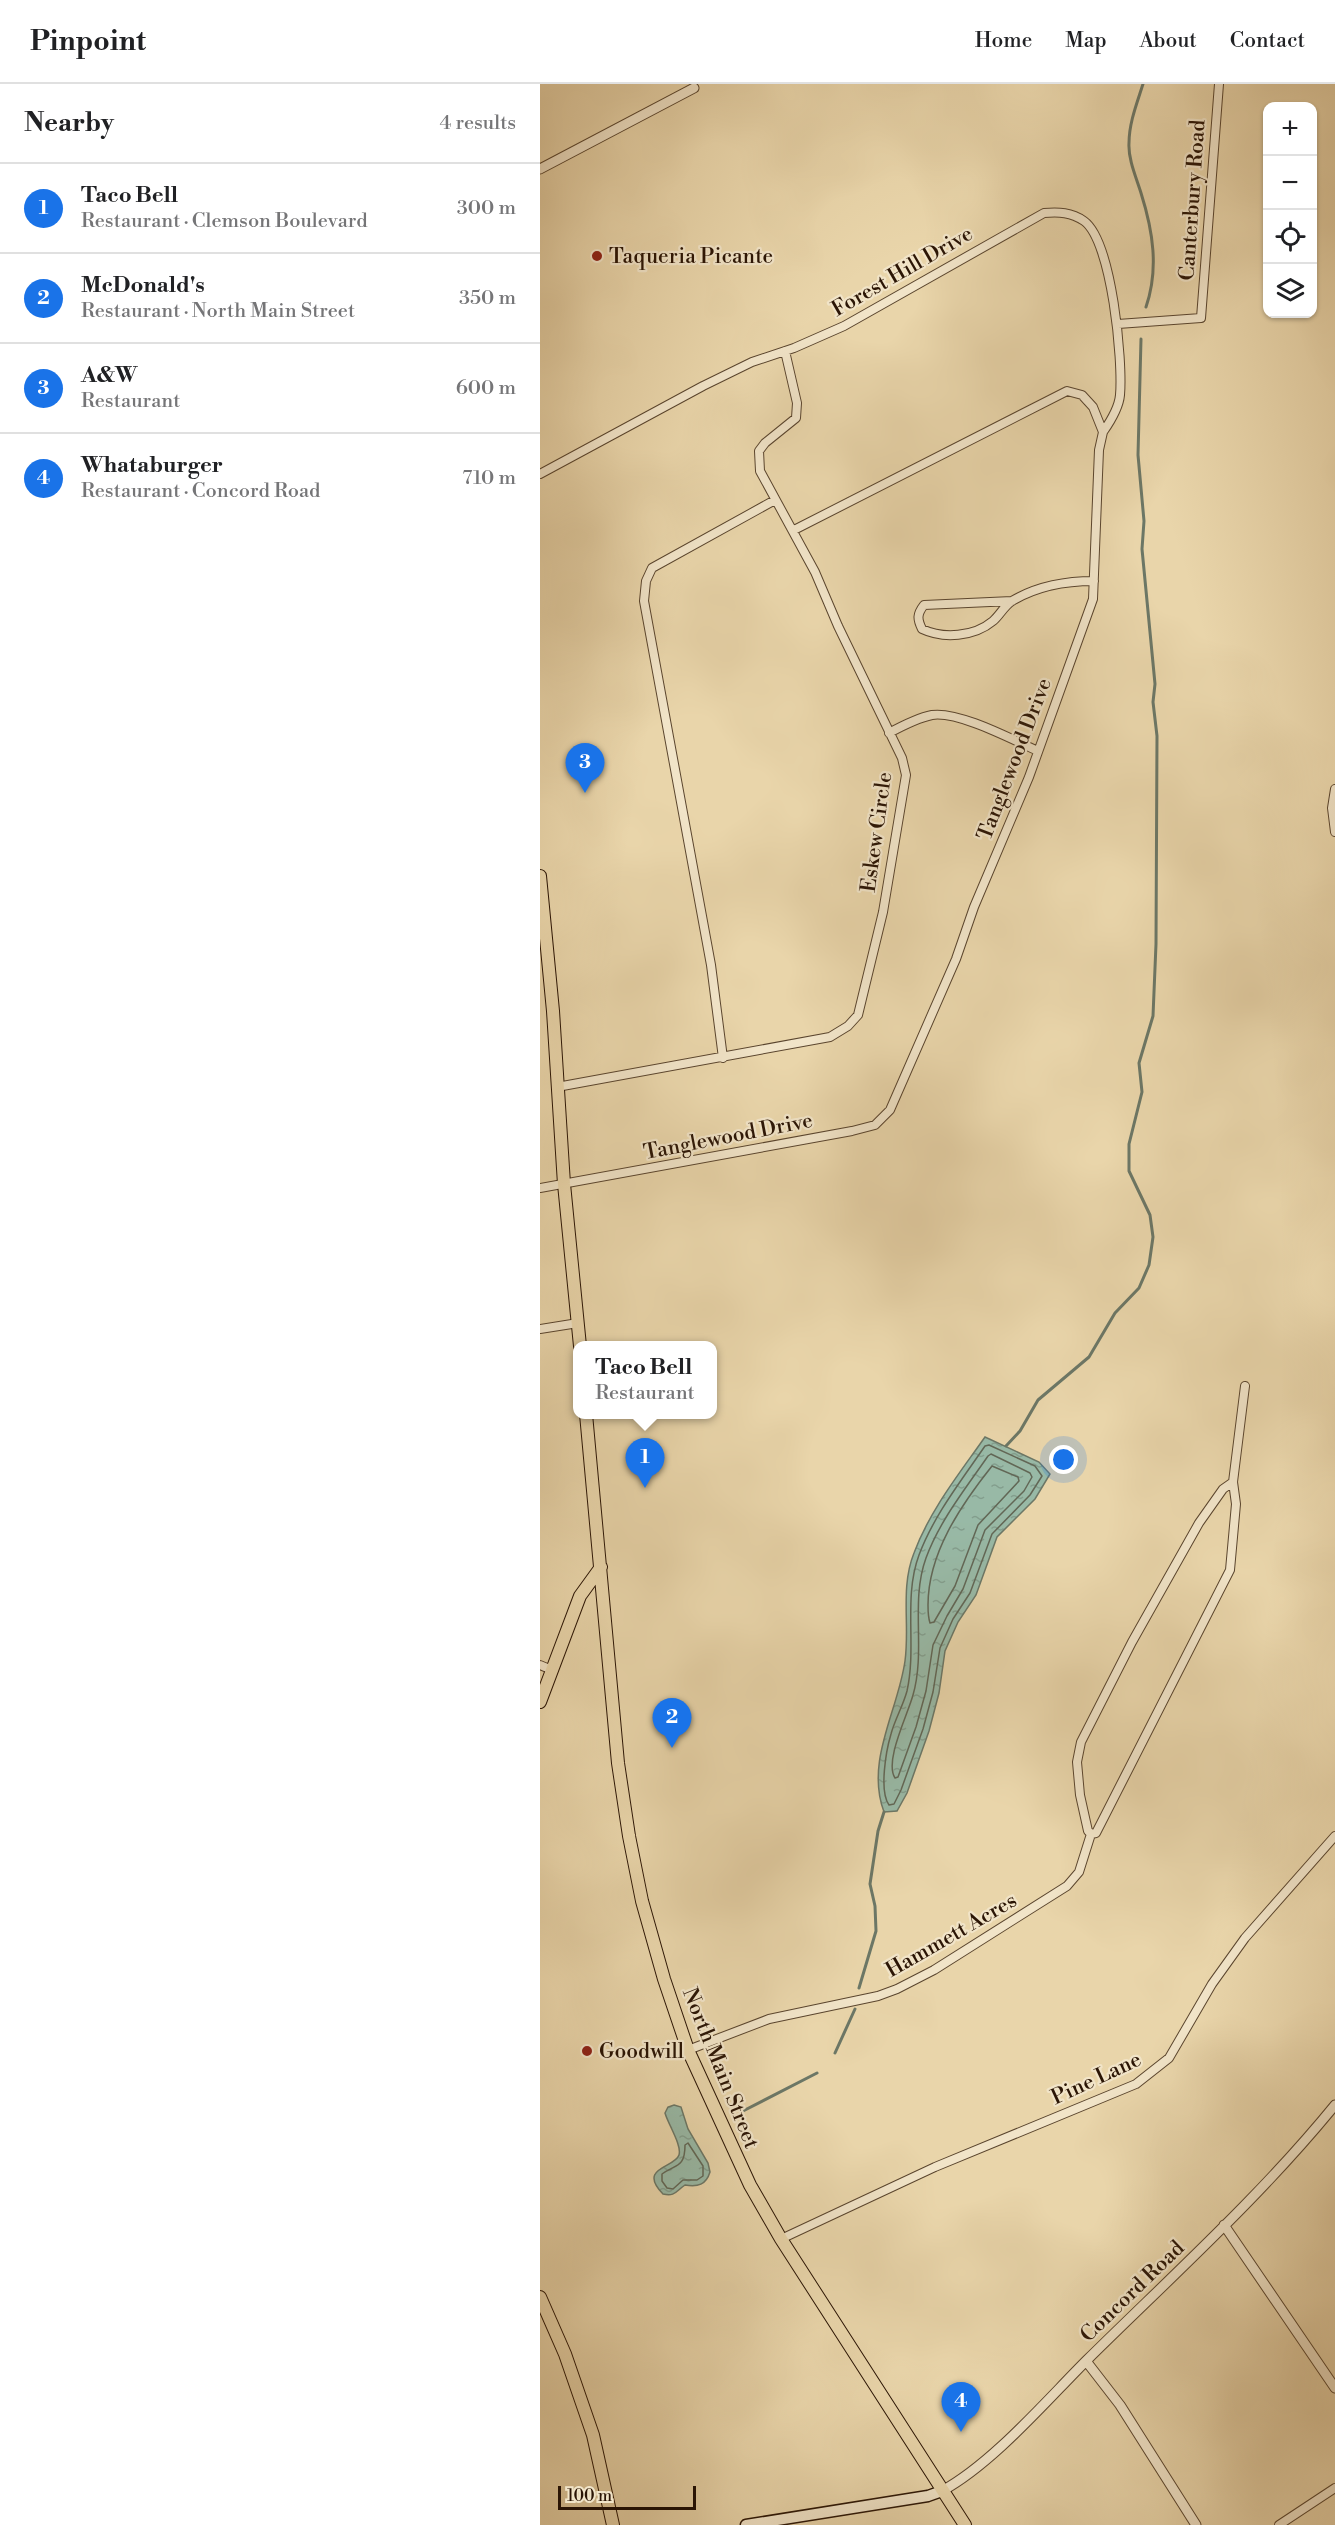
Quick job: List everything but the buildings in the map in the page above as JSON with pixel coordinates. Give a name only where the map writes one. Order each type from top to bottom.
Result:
[{"type":"main road","points":[[540,876],[543,953],[580,1341]]},
{"type":"main road","name":"North Main Street","points":[[586,1419],[618,1763],[628,1836],[642,1901],[688,2050],[745,2175],[782,2239],[965,2525]]},
{"type":"main road","points":[[540,1702],[580,1596],[601,1567]]},
{"type":"main road","points":[[540,2297],[565,2354],[593,2435],[613,2525]]},
{"type":"main road","points":[[746,2525],[928,2496],[942,2491]]},
{"type":"street","name":"Canterbury Road","points":[[1118,324],[1201,318],[1219,84]]},
{"type":"street","points":[[540,169],[698,86]]},
{"type":"street","name":"Forest Hill Drive","points":[[540,474],[702,386],[752,362],[844,326],[1044,213],[1063,211],[1086,222],[1096,237],[1118,324],[1120,397],[1103,432]]},
{"type":"street","name":"Eskew Circle","points":[[557,1087],[830,1037],[848,1026],[858,1015],[883,912],[906,775],[902,758],[794,530],[760,471],[759,452],[765,443],[796,418],[797,403],[785,351]]},
{"type":"street","points":[[794,530],[1066,391],[1082,394],[1093,407],[1103,432]]},
{"type":"street","name":"Tanglewood Drive","points":[[540,1188],[768,1148],[875,1125],[890,1110],[956,959],[974,907],[1038,751],[1093,599],[1099,450],[1103,432]]},
{"type":"street","points":[[723,1058],[711,965],[644,601],[646,581],[652,568],[775,500]]},
{"type":"street","points":[[1012,601],[1000,611],[994,620],[966,634],[932,634],[922,629],[917,620],[918,613],[924,605],[1012,601],[1056,584],[1094,581]]},
{"type":"street","points":[[889,733],[905,724],[933,715],[957,717],[1038,751]]},
{"type":"street","points":[[1335,789],[1332,808],[1335,832]]},
{"type":"street","points":[[540,1329],[578,1323]]},
{"type":"street","name":"Hammett Acres","points":[[688,2050],[761,2021],[807,2009],[878,1996],[915,1980],[1066,1886],[1079,1872],[1091,1834],[1096,1833],[1230,1570],[1236,1504],[1233,1482],[1245,1386]]},
{"type":"street","points":[[1091,1834],[1088,1831],[1080,1795],[1077,1762],[1081,1742],[1132,1642],[1199,1523],[1223,1489],[1233,1482]]},
{"type":"street","points":[[540,1665],[552,1670]]},
{"type":"street","name":"Pine Lane","points":[[782,2239],[935,2167],[1136,2084],[1156,2071],[1169,2058],[1212,1984],[1245,1938],[1335,1836]]},
{"type":"street","name":"Concord Road","points":[[942,2491],[958,2482],[978,2465],[1086,2361],[1224,2225],[1292,2155],[1335,2105]]},
{"type":"street","points":[[1224,2225],[1335,2388]]},
{"type":"street","points":[[1086,2361],[1120,2405],[1196,2525]]},
{"type":"street","points":[[1279,2525],[1335,2488]]},
{"type":"water","points":[[985,1437],[1039,1462],[1050,1474],[1035,1499],[997,1537],[976,1595],[958,1622],[945,1651],[939,1693],[929,1731],[907,1793],[897,1811],[884,1812],[879,1793],[880,1755],[905,1661],[906,1593],[910,1566],[928,1522]]},
{"type":"water","points":[[674,2105],[681,2107],[688,2129],[708,2163],[710,2172],[701,2184],[685,2185],[675,2193],[667,2195],[663,2194],[656,2185],[654,2178],[660,2169],[679,2155],[677,2140],[665,2113],[668,2107]]},
{"type":"waterway","points":[[1143,84],[1132,121],[1129,149],[1149,222],[1153,250],[1152,278],[1146,307]]},
{"type":"waterway","points":[[1006,1446],[1020,1431],[1038,1400],[1089,1357],[1115,1313],[1139,1288],[1149,1265],[1153,1237],[1150,1215],[1129,1171],[1129,1144],[1142,1092],[1139,1063],[1153,1016],[1156,944],[1157,736],[1153,702],[1155,684],[1142,549],[1144,521],[1138,455],[1141,339]]},
{"type":"waterway","points":[[859,1988],[876,1931],[875,1906],[870,1884],[878,1831],[884,1812]]},
{"type":"waterway","points":[[835,2053],[855,2009]]},
{"type":"waterway","points":[[743,2111],[817,2073]]},
{"type":"place","name":"Taqueria Picante","points":[[597,256]]},
{"type":"place","name":"A&W","points":[[585,793]]},
{"type":"place","name":"Taco Bell","points":[[645,1488]]},
{"type":"place","name":"McDonald's","points":[[672,1748]]},
{"type":"place","name":"Goodwill","points":[[587,2051]]},
{"type":"place","name":"Whataburger","points":[[961,2432]]}]
